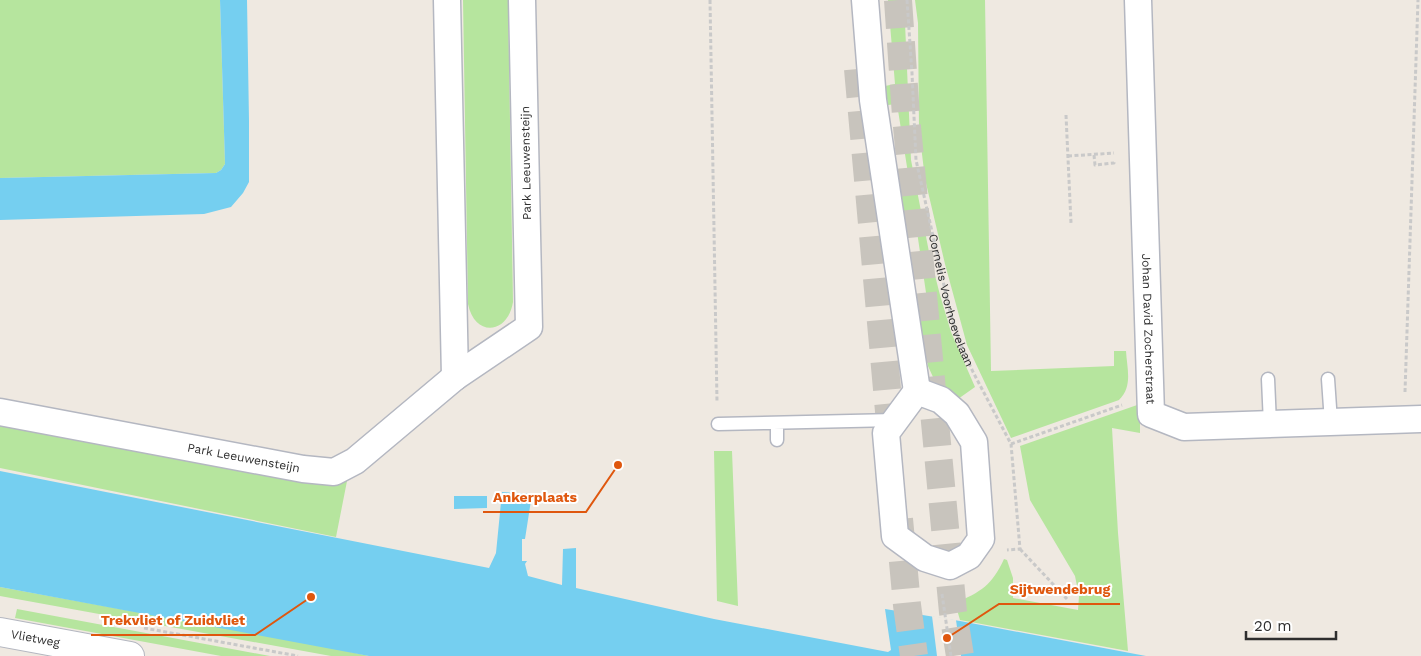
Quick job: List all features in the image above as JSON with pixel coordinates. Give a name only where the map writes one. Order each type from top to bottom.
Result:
[{"type":"street","points":[[447,0],[455,377]]},
{"type":"street","name":"Park Leeuwensteijn","points":[[0,412],[303,469],[334,472],[355,461],[455,377],[529,327],[522,0]]},
{"type":"street","points":[[865,0],[873,100],[917,391],[886,433],[895,536],[925,558],[950,566],[969,556],[981,540],[974,442],[957,414],[941,400],[917,391]]},
{"type":"street","name":"Johan David Zocherstraat","points":[[1138,0],[1151,414],[1184,427],[1413,420]]},
{"type":"street","name":"Vlietweg","points":[[0,632],[130,656]]},
{"type":"lane","points":[[1268,379],[1270,424]]},
{"type":"lane","points":[[1328,379],[1331,422]]},
{"type":"lane","points":[[718,424],[896,420]]},
{"type":"lane","points":[[777,424],[777,440]]},
{"type":"path","points":[[710,0],[718,424]]},
{"type":"path","name":"Cornelis Voorhoevelaan","points":[[907,0],[916,160],[934,248],[960,343],[1011,444],[1020,549]]},
{"type":"path","points":[[1413,420],[1418,0]]},
{"type":"path","points":[[1066,115],[1071,223]]},
{"type":"path","points":[[1094,155],[1095,165],[1106,164],[1114,163],[1113,153]]},
{"type":"path","points":[[1068,156],[1106,154]]},
{"type":"path","points":[[1011,444],[1124,404],[1151,414]]},
{"type":"path","points":[[981,540],[1004,550],[1020,549],[1067,599]]},
{"type":"path","points":[[942,591],[951,656]]},
{"type":"path","points":[[141,628],[298,656]]},
{"type":"green space","points":[[0,0],[220,0],[225,164],[221,170],[216,173],[0,178]]},
{"type":"green space","points":[[463,0],[508,0],[513,302],[510,313],[505,321],[491,328],[477,323],[468,304]]},
{"type":"green space","points":[[888,0],[904,0],[911,160],[929,252],[940,295],[951,332],[975,387],[958,399],[933,377],[928,366],[919,315],[929,313],[916,225],[906,226],[901,193],[911,192],[897,104],[888,105],[885,86],[895,84]]},
{"type":"green space","points":[[915,0],[985,0],[991,371],[1114,366],[1114,351],[1126,351],[1128,383],[1119,400],[1011,438],[967,345],[925,179],[919,129],[918,23]]},
{"type":"green space","points":[[1140,404],[1140,433],[1112,428],[1118,533],[1128,651],[960,620],[955,603],[985,587],[1000,568],[1004,559],[1007,560],[1013,578],[1013,598],[1078,610],[1079,596],[1075,576],[1030,500],[1020,446]]},
{"type":"green space","points":[[0,425],[304,483],[327,482],[348,476],[336,537],[0,468]]},
{"type":"green space","points":[[714,451],[732,451],[738,606],[717,601]]},
{"type":"green space","points":[[0,587],[369,656],[331,656],[0,596]]},
{"type":"green space","points":[[17,609],[270,656],[221,656],[15,618]]},
{"type":"water","points":[[220,0],[247,0],[249,182],[243,193],[231,207],[204,214],[0,220],[0,178],[216,173],[221,170],[225,164]]},
{"type":"water","points":[[0,471],[489,568],[496,553],[502,492],[532,494],[525,539],[522,539],[522,561],[527,561],[525,564],[528,576],[562,585],[563,549],[576,548],[576,588],[714,619],[888,652],[891,650],[885,609],[1146,656],[369,656],[0,587]]},
{"type":"water","points":[[454,496],[487,496],[487,508],[454,509]]},
{"type":"pier","points":[[932,616],[956,620],[961,656],[937,656]]},
{"type":"tunnel","points":[[898,0],[906,116],[953,612],[960,656]]},
{"type":"tunnel","points":[[858,69],[892,444]]},
{"type":"tunnel","points":[[899,519],[914,656]]},
{"type":"place","name":"Ankerplaats","points":[[618,465]]},
{"type":"place","name":"Trekvliet of Zuidvliet","points":[[311,597]]},
{"type":"place","name":"Sijtwendebrug","points":[[947,638]]}]
